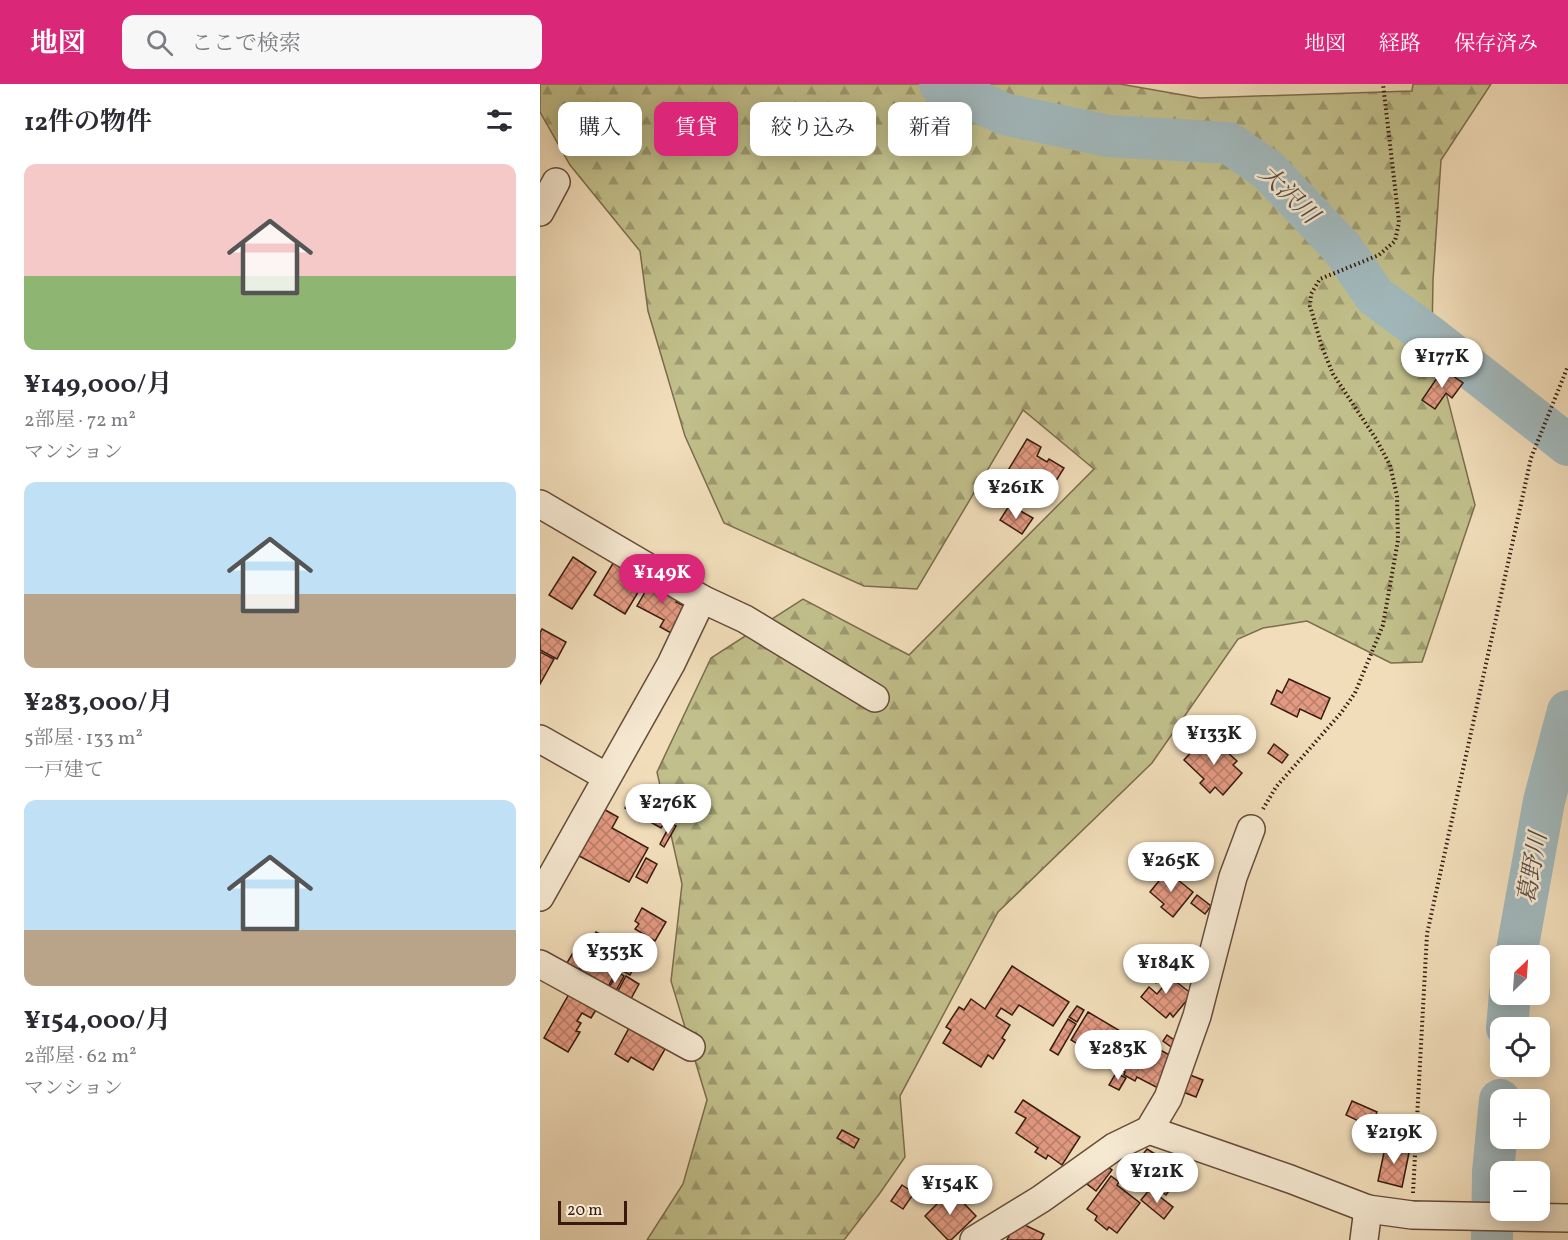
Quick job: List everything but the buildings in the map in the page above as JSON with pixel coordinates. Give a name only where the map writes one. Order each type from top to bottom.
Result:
[{"type":"street","points":[[540,213],[556,182]]},
{"type":"street","points":[[540,504],[702,599],[745,619],[875,698]]},
{"type":"street","points":[[540,897],[671,664],[702,599]]},
{"type":"street","points":[[540,739],[607,777]]},
{"type":"street","points":[[974,1240],[1041,1199],[1114,1148],[1149,1130],[1168,1098],[1197,1016],[1233,877],[1251,829]]},
{"type":"street","points":[[540,964],[691,1047]]},
{"type":"street","points":[[1149,1130],[1368,1209],[1412,1215],[1568,1218]]},
{"type":"street","points":[[1364,1240],[1368,1209]]},
{"type":"path","points":[[1251,829],[1276,787],[1341,713],[1355,693],[1383,625],[1398,540],[1397,496],[1390,465],[1376,439],[1333,374],[1310,306],[1311,294],[1320,279],[1379,255],[1395,241],[1399,222],[1383,84]]},
{"type":"path","points":[[1412,1215],[1427,934],[1531,458],[1568,366]]},
{"type":"green space","points":[[540,84],[1120,84],[1200,98],[1412,91],[1413,84],[1491,84],[1441,160],[1433,280],[1432,338],[1475,505],[1422,662],[1391,663],[1307,621],[1263,628],[1238,639],[1152,763],[998,912],[900,1096],[905,1157],[844,1240],[647,1240],[683,1184],[707,1100],[671,981],[682,884],[657,772],[711,658],[803,599],[909,655],[1094,469],[1023,410],[917,589],[864,586],[724,523],[685,436],[648,311],[640,251],[565,156],[642,156],[642,102],[558,102],[558,144],[540,112]]},
{"type":"waterway","name":"大沢川","points":[[940,84],[1004,114],[1108,136],[1229,143],[1268,170],[1342,248],[1375,296],[1568,445]]},
{"type":"waterway","name":"葛野川","points":[[1518,945],[1544,801],[1568,711]]},
{"type":"waterway","name":"葛野川","points":[[1508,1017],[1509,1005]]},
{"type":"waterway","name":"葛野川","points":[[1492,1240],[1495,1149]]}]
